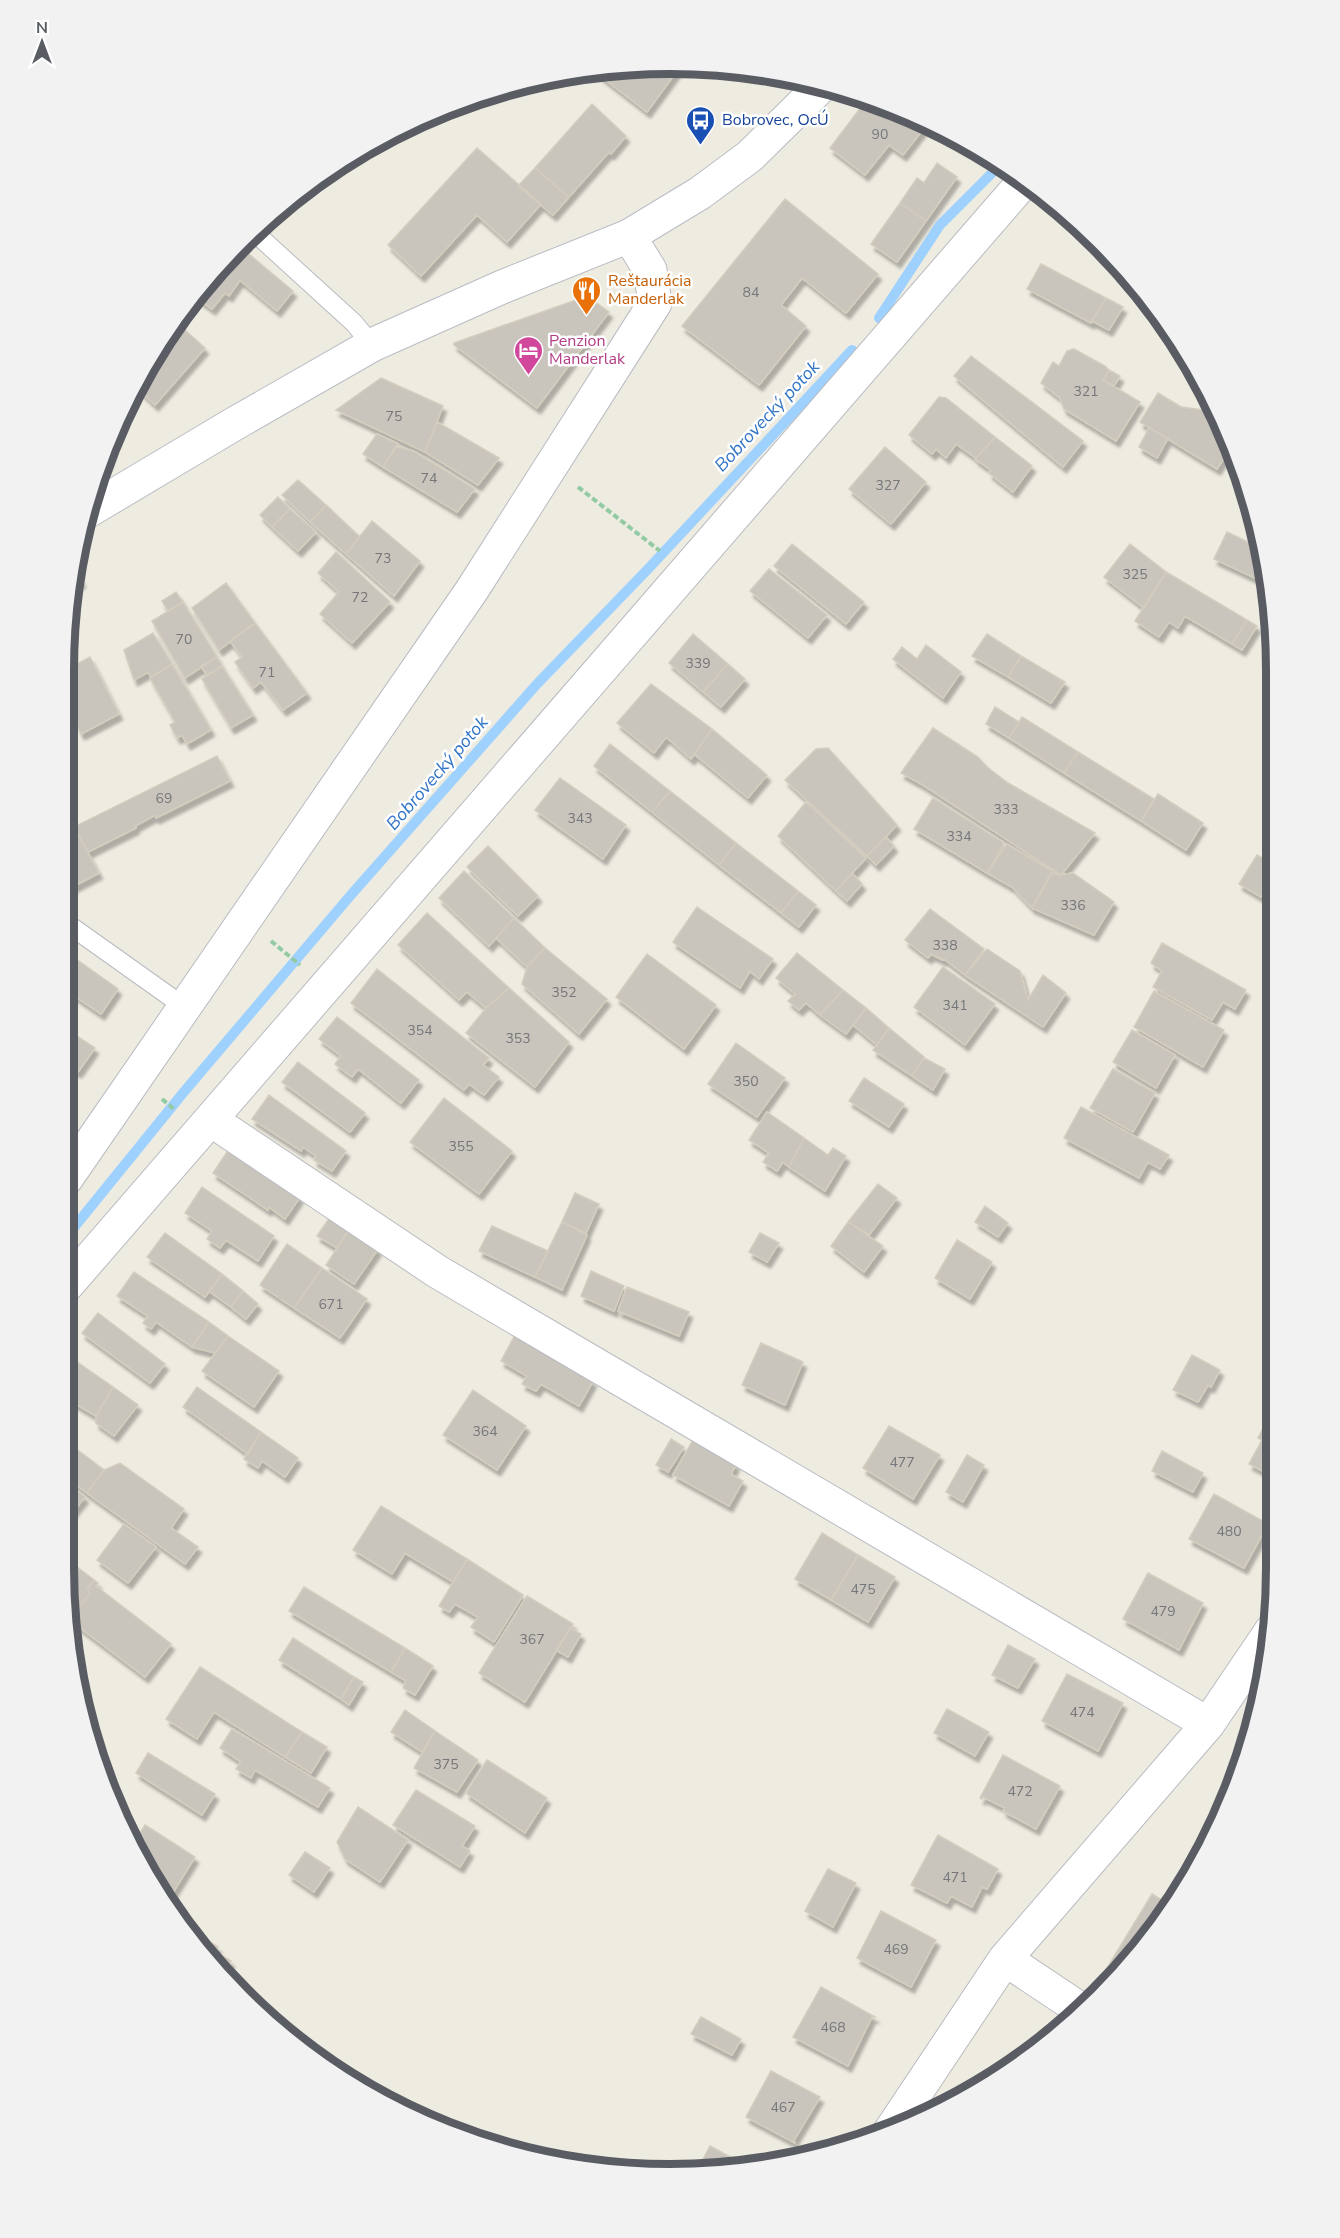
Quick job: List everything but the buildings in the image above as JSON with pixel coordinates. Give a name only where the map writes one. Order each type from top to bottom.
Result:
[{"type":"street","points":[[97,506],[234,423],[372,345],[502,287],[629,236],[700,193],[750,156],[815,92]]},
{"type":"street","points":[[74,1277],[1018,186]]},
{"type":"street","points":[[74,1168],[472,591],[655,303],[651,270],[629,236]]},
{"type":"street","points":[[211,1120],[438,1272],[1208,1724]]},
{"type":"street","points":[[898,2119],[1005,1959],[1208,1724],[1261,1646]]},
{"type":"street","points":[[1005,1959],[1075,2005]]},
{"type":"lane","points":[[259,238],[354,323],[372,345]]},
{"type":"lane","points":[[74,928],[186,1008]]},
{"type":"path","points":[[551,466],[652,545]]},
{"type":"path","points":[[286,953],[302,966]]},
{"type":"waterway","name":"Bobrovecký potok","points":[[879,318],[940,225],[995,170]]},
{"type":"waterway","name":"Bobrovecký potok","points":[[74,1227],[183,1093],[350,896],[537,684],[648,569],[852,350]]},
{"type":"place","name":"Bobrovec, OcÚ","points":[[701,146]]},
{"type":"place","name":"Reštaurácia Manderlak","points":[[587,316]]},
{"type":"place","name":"Penzion Manderlak","points":[[528,376]]}]
